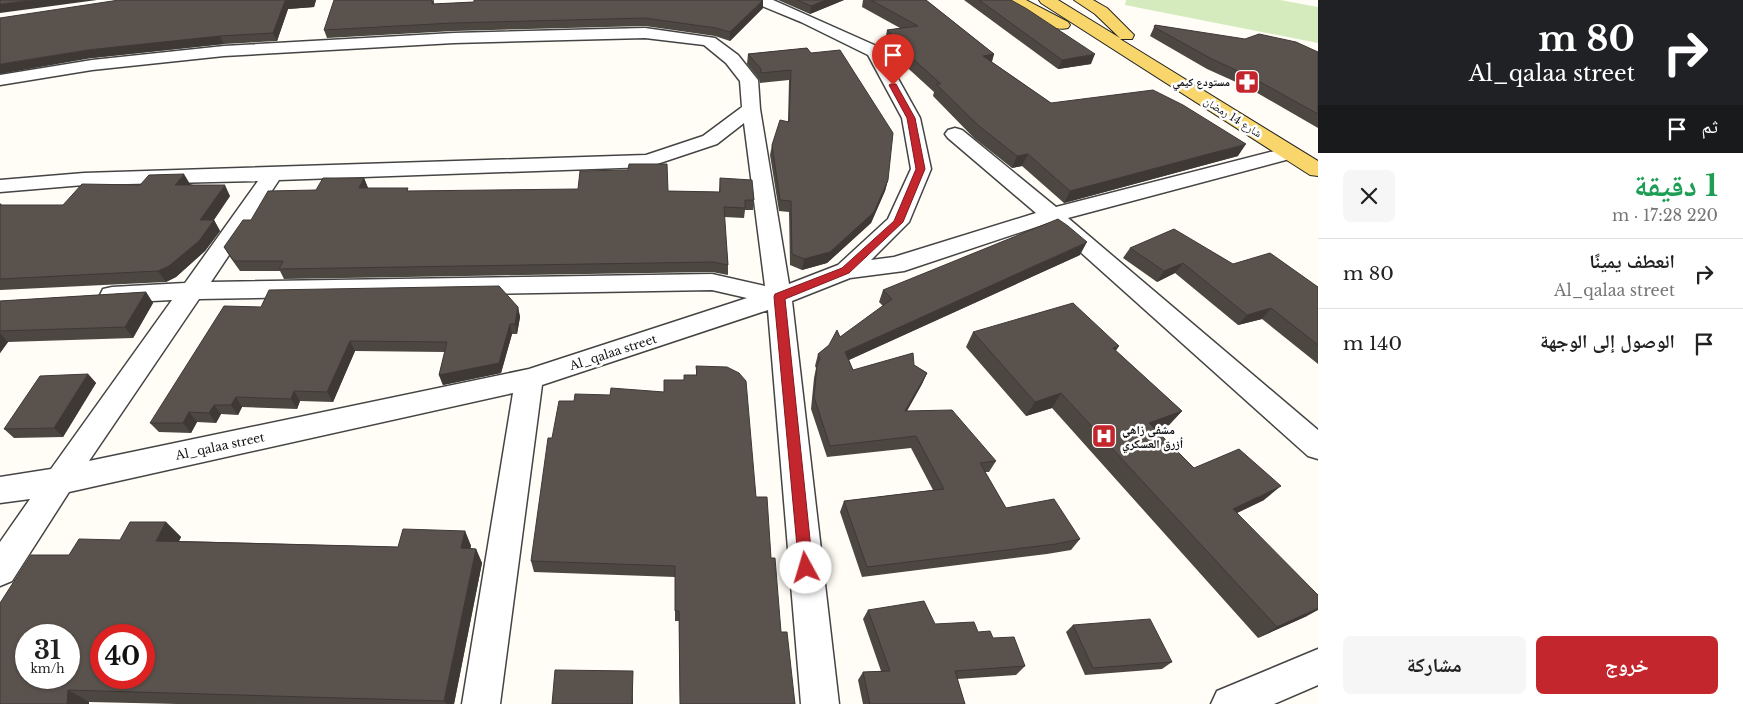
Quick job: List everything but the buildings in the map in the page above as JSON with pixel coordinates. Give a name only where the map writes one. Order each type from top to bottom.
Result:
[{"type":"main road","points":[[1015,0],[1044,17],[1143,60]]},
{"type":"main road","points":[[1027,0],[1065,22],[1101,34]]},
{"type":"main road","name":"شارع 14 رمضان","points":[[1047,0],[1318,170]]},
{"type":"main road","name":"شارع 14 رمضان","points":[[1068,0],[1318,152]]},
{"type":"main road","points":[[1082,0],[1101,11],[1126,35]]},
{"type":"street","name":"Al_qalaa street","points":[[0,490],[58,481],[529,379],[779,297],[846,270],[898,222],[921,169],[911,118],[875,52],[806,19],[760,0]]},
{"type":"street","points":[[0,80],[92,66],[224,51],[454,38],[645,33],[709,42],[732,59],[749,80],[751,109],[779,297],[820,704]]},
{"type":"street","points":[[0,186],[84,179],[648,161],[710,140],[751,109]]},
{"type":"street","points":[[955,134],[1052,215],[1318,447]]},
{"type":"street","points":[[846,270],[896,266],[1052,215],[1290,153]]},
{"type":"street","points":[[0,570],[58,481],[194,290],[273,174]]},
{"type":"street","points":[[88,296],[194,290],[712,282],[779,297]]},
{"type":"street","points":[[481,704],[529,379]]},
{"type":"street","points":[[1230,704],[1318,667]]},
{"type":"green space","points":[[1126,0],[1280,0],[1318,7],[1318,43],[1125,5]]},
{"type":"place","name":"مستودع كيمي","points":[[1247,82]]},
{"type":"place","name":"مشفى زاهي أزرق العسكري","points":[[1104,436]]},
{"type":"route","points":[[806,568],[779,297],[846,270],[898,222],[921,169],[911,118],[893,85]]}]
